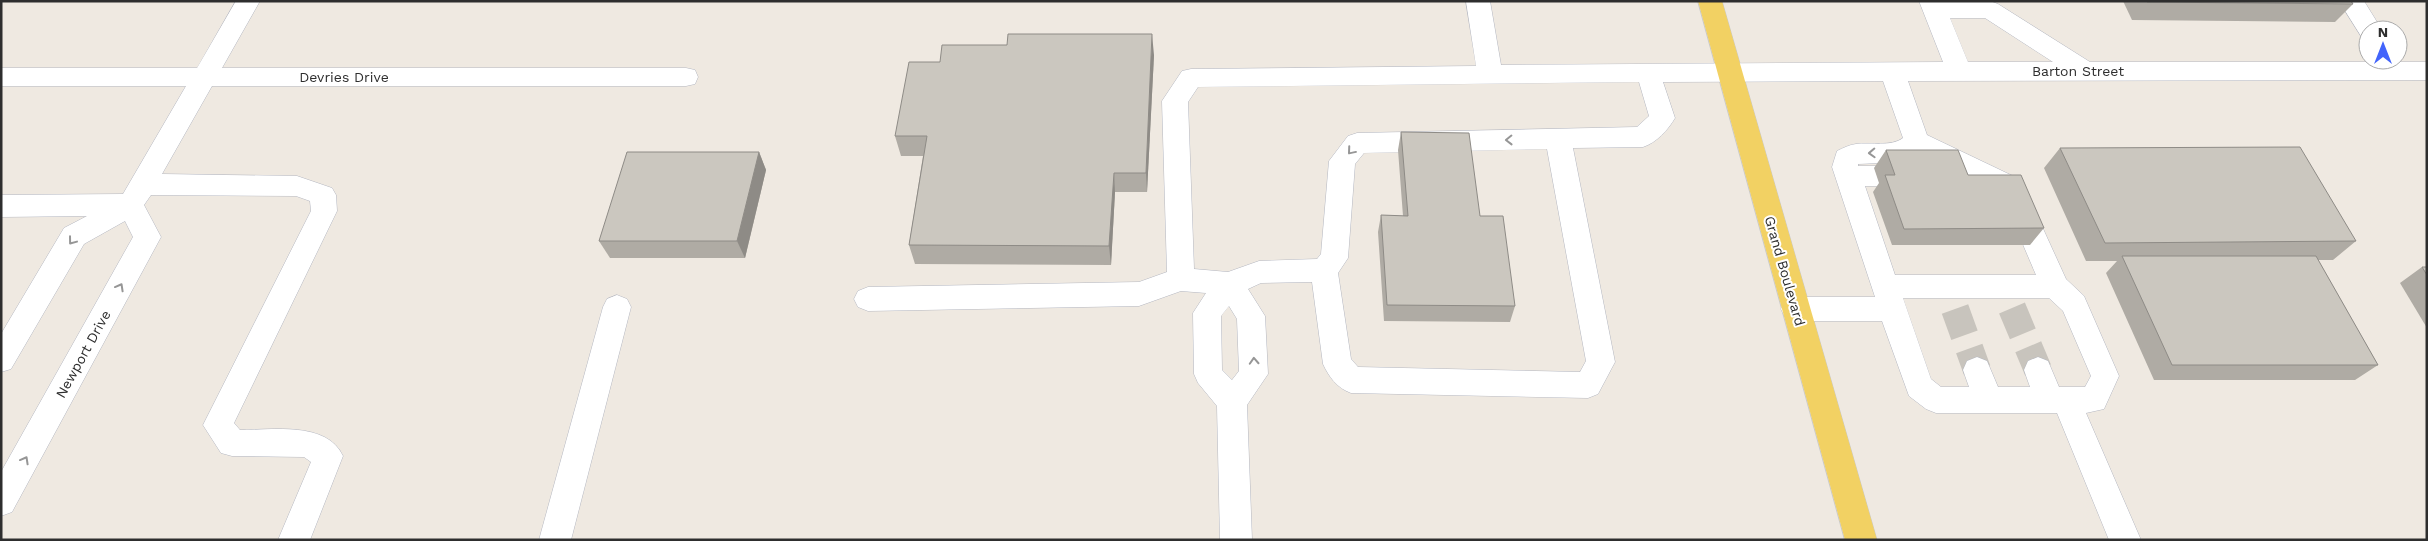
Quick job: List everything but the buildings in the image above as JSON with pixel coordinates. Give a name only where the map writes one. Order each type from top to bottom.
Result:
[{"type":"main road","name":"Grand Boulevard","points":[[1710,1],[1728,72],[1861,540]]},
{"type":"street","points":[[1,360],[74,236],[137,195],[248,1]]},
{"type":"street","points":[[1478,1],[1490,74]]},
{"type":"street","points":[[2351,1],[2363,20]]},
{"type":"street","points":[[1959,72],[1932,5],[1990,10],[2084,71]]},
{"type":"street","name":"Barton Street","points":[[1180,279],[1175,101],[1191,78],[1648,72],[2084,71],[2358,67]]},
{"type":"street","name":"Barton Street","points":[[2408,68],[2427,71]]},
{"type":"street","points":[[1558,138],[1601,362],[1588,384],[1351,380],[1337,364],[1324,270],[1334,258],[1342,160],[1357,143],[1558,138],[1642,137],[1662,118],[1648,72]]},
{"type":"street","points":[[1892,72],[1917,141],[2006,184],[2015,194],[2055,286],[2074,304],[2105,376],[2094,400],[1936,400],[1918,387],[1845,167],[1846,158],[1855,154],[1903,152],[1917,141]]},
{"type":"street","name":"Devries Drive","points":[[1,77],[686,77]]},
{"type":"street","points":[[1948,175],[1988,175]]},
{"type":"street","points":[[1848,176],[1877,176]]},
{"type":"street","points":[[1,206],[137,195],[297,186],[323,195],[324,211],[218,425],[232,443],[308,444],[328,456],[294,540]]},
{"type":"street","name":"Newport Drive","points":[[1,502],[147,237],[137,195]]},
{"type":"street","points":[[868,299],[1139,294],[1180,279],[1229,284],[1258,272],[1324,270]]},
{"type":"street","points":[[1229,284],[1251,316],[1254,374],[1232,402]]},
{"type":"street","points":[[1229,284],[1207,313],[1208,374],[1232,402],[1236,540]]},
{"type":"street","points":[[1796,309],[1889,298],[2008,297],[2055,286]]},
{"type":"street","points":[[556,540],[617,307]]},
{"type":"street","points":[[1977,370],[1989,400]]},
{"type":"street","points":[[2038,370],[2058,400],[2124,540]]},
{"type":"tunnel","points":[[2012,308],[2038,370]]},
{"type":"tunnel","points":[[1955,309],[1977,370]]}]
